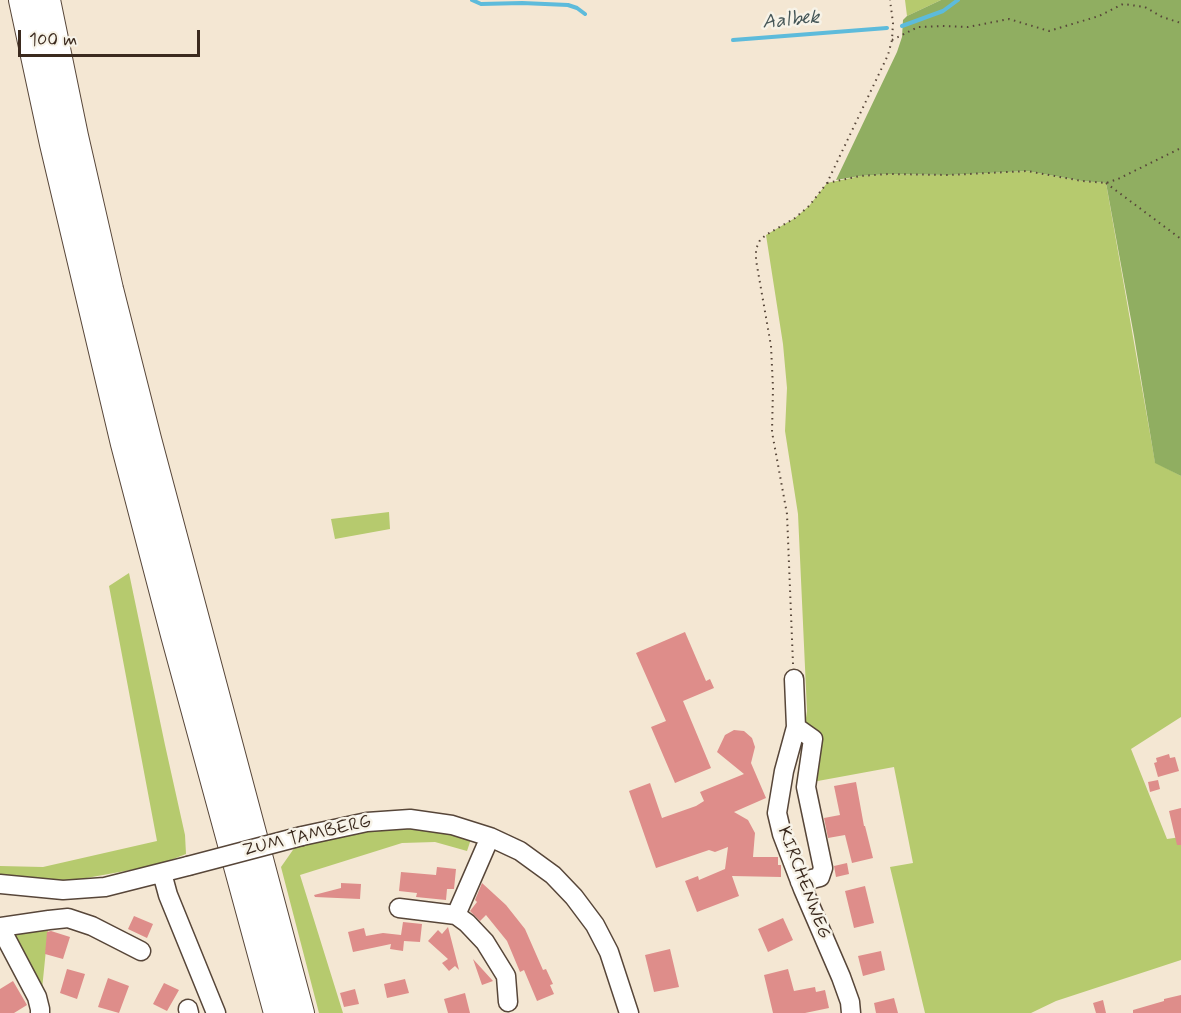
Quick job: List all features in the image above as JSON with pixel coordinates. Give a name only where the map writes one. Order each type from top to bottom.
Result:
[{"type":"highway","points":[[22,0],[55,155],[124,444],[277,1013]]},
{"type":"highway","points":[[47,0],[110,289],[199,634],[301,1013]]},
{"type":"street","name":"KIRCHENWEG","points":[[794,679],[796,727],[784,771],[777,813],[782,834],[800,882],[841,977],[851,1013]]},
{"type":"street","points":[[796,727],[813,739],[806,787],[823,868],[820,877],[800,882]]},
{"type":"street","name":"ZUM TAMBERG","points":[[0,884],[63,890],[105,887],[302,836],[367,822],[410,819],[452,825],[490,837],[520,851],[553,875],[574,897],[595,925],[609,952],[629,1013]]},
{"type":"street","points":[[456,915],[490,837]]},
{"type":"street","points":[[162,873],[168,895],[216,1013]]},
{"type":"street","points":[[399,908],[456,915],[485,942],[506,976],[508,1002]]},
{"type":"street","points":[[40,1013],[37,997],[0,927],[68,918],[92,926],[141,951]]},
{"type":"path","points":[[794,679],[787,514],[772,432],[771,346],[756,249],[766,234],[795,218],[809,206],[827,183],[888,55],[893,23],[890,0]]},
{"type":"path","points":[[892,40],[918,27],[968,27],[1009,19],[1049,31],[1099,16],[1123,4],[1145,7],[1162,17],[1181,23]]},
{"type":"path","points":[[827,183],[860,176],[1027,171],[1106,183],[1181,148]]},
{"type":"path","points":[[1106,183],[1181,239]]},
{"type":"green space","points":[[905,0],[941,0],[907,16]]},
{"type":"green space","points":[[941,0],[1181,0],[1181,476],[1155,463],[1106,183],[1027,171],[949,175],[888,174],[836,180],[897,52],[902,37],[903,20]]},
{"type":"green space","points":[[1027,171],[1106,183],[1155,462],[1181,476],[1181,717],[1131,749],[1167,839],[1181,837],[1181,960],[1056,1001],[1031,1013],[925,1013],[890,867],[913,863],[894,767],[796,785],[807,711],[798,514],[785,431],[787,388],[783,344],[766,235],[795,218],[809,206],[827,183],[860,176],[888,174],[949,175]]},
{"type":"green space","points":[[389,512],[390,529],[335,539],[331,519]]},
{"type":"green space","points":[[129,573],[185,835],[186,854],[158,865],[70,881],[0,876],[0,866],[43,867],[157,841],[109,586]]},
{"type":"green space","points":[[397,827],[434,829],[471,839],[467,851],[435,842],[402,843],[300,875],[343,1013],[319,1013],[281,867],[295,847],[356,832]]},
{"type":"green space","points":[[49,920],[40,1009],[0,927]]},
{"type":"building","points":[[685,632],[706,681],[710,679],[714,688],[683,701],[711,768],[675,783],[651,727],[666,721],[636,653]]},
{"type":"building","points":[[734,730],[744,731],[752,738],[755,747],[751,763],[766,798],[734,812],[748,820],[755,833],[753,857],[778,857],[781,877],[732,876],[739,896],[697,912],[685,881],[698,876],[699,880],[725,869],[728,847],[715,852],[709,850],[656,868],[629,791],[650,783],[662,818],[696,806],[704,801],[700,792],[744,774],[717,752],[725,735]]},
{"type":"building","points":[[1169,754],[1170,758],[1175,757],[1179,771],[1158,777],[1154,763],[1157,762],[1156,758]]},
{"type":"building","points":[[1158,780],[1160,789],[1150,792],[1148,782]]},
{"type":"building","points":[[856,782],[873,858],[852,863],[845,835],[828,838],[824,818],[840,815],[834,786]]},
{"type":"building","points":[[1181,808],[1181,845],[1177,845],[1169,811]]},
{"type":"building","points":[[847,863],[849,874],[836,877],[834,866]]},
{"type":"building","points":[[437,867],[456,869],[454,889],[447,889],[446,900],[416,897],[417,893],[399,891],[401,872],[436,875]]},
{"type":"building","points":[[341,883],[361,884],[360,899],[315,897],[314,895],[341,888]]},
{"type":"building","points":[[482,883],[506,905],[525,929],[543,970],[546,969],[553,984],[550,985],[554,994],[537,1001],[524,970],[520,972],[507,941],[486,915],[480,921],[470,911],[477,902],[475,900]]},
{"type":"building","points":[[865,886],[874,923],[854,928],[845,891]]},
{"type":"building","points":[[134,916],[153,924],[147,938],[128,929]]},
{"type":"building","points":[[783,918],[793,940],[768,952],[758,929]]},
{"type":"building","points":[[403,922],[422,924],[420,942],[404,941],[403,951],[390,949],[391,944],[353,952],[348,932],[364,928],[366,936],[383,933],[401,935]]},
{"type":"building","points":[[448,927],[459,970],[455,966],[449,971],[442,963],[448,959],[428,941],[438,930],[442,934]]},
{"type":"building","points":[[51,931],[70,937],[63,959],[45,954],[47,932]]},
{"type":"building","points":[[670,949],[679,987],[654,992],[645,955]]},
{"type":"building","points":[[881,951],[885,970],[863,976],[858,956]]},
{"type":"building","points":[[473,959],[493,981],[482,985]]},
{"type":"building","points":[[67,969],[85,974],[77,999],[60,993]]},
{"type":"building","points":[[788,969],[794,991],[815,987],[816,992],[825,990],[829,1008],[805,1013],[773,1013],[764,975]]},
{"type":"building","points":[[108,978],[129,986],[119,1013],[98,1007]]},
{"type":"building","points":[[405,979],[409,993],[387,998],[384,984]]},
{"type":"building","points":[[13,981],[27,1005],[14,1013],[0,1013],[0,989]]},
{"type":"building","points":[[164,983],[179,990],[167,1011],[153,1004]]},
{"type":"building","points":[[355,989],[359,1004],[344,1007],[340,993]]},
{"type":"building","points":[[465,993],[470,1013],[448,1013],[444,999]]},
{"type":"building","points":[[1181,995],[1181,1013],[1133,1013],[1133,1010]]},
{"type":"building","points":[[894,998],[898,1013],[876,1013],[874,1003]]},
{"type":"building","points":[[1103,1000],[1106,1013],[1096,1013],[1093,1003]]},
{"type":"waterway","name":"Aalbek","points":[[472,0],[481,4],[568,5],[585,14]]},
{"type":"waterway","name":"Aalbek","points":[[902,26],[943,11],[958,0]]},
{"type":"waterway","name":"Aalbek","points":[[733,40],[887,28]]}]
